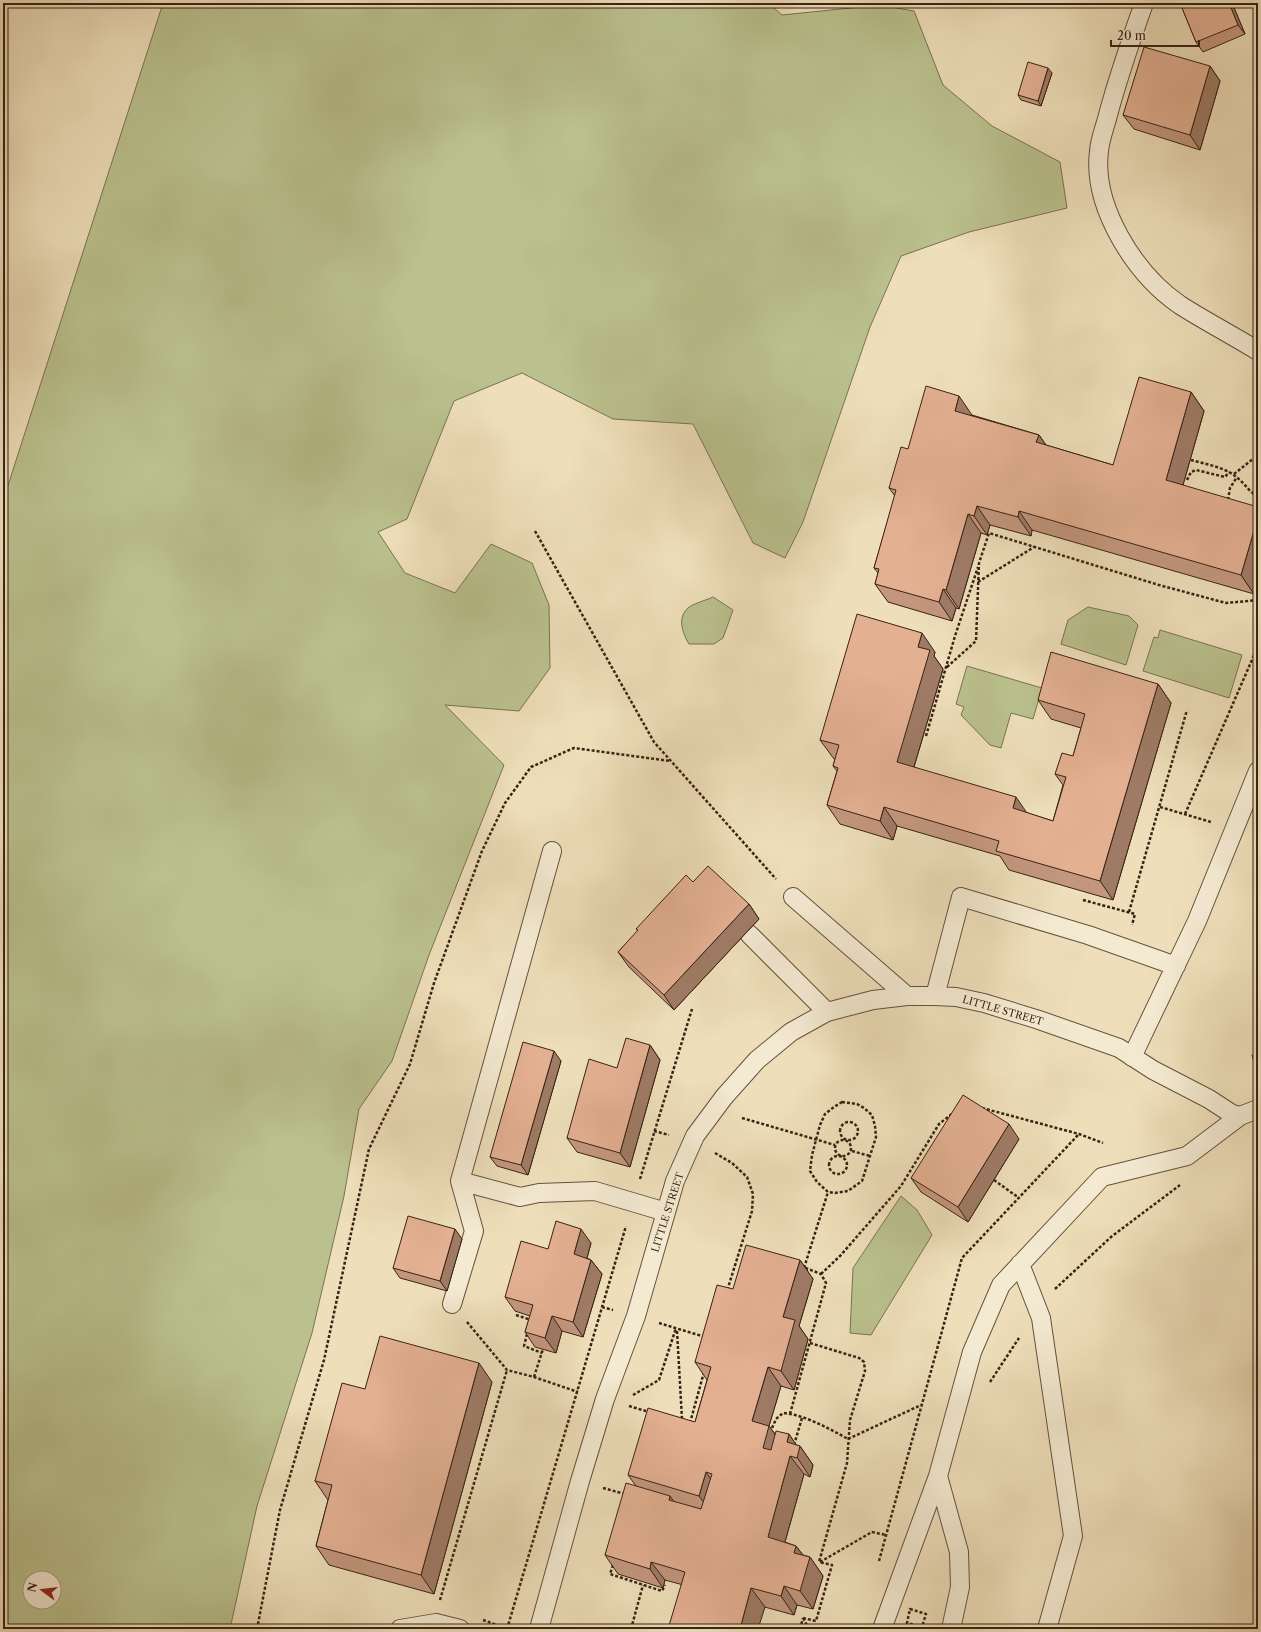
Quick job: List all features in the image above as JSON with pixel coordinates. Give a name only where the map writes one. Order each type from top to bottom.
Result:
[{"type":"lane","points":[[1144,3],[1116,84],[1099,150],[1098,164],[1102,194],[1107,212],[1119,238],[1143,272],[1160,289],[1179,304],[1258,351]]},
{"type":"lane","points":[[1132,1057],[1197,921],[1258,771]]},
{"type":"lane","points":[[452,1304],[474,1231],[460,1180],[552,851]]},
{"type":"lane","points":[[793,897],[908,996]]},
{"type":"lane","points":[[935,996],[961,897],[1088,935],[1176,966]]},
{"type":"lane","points":[[748,934],[826,1012]]},
{"type":"lane","name":"LITTLE STREET","points":[[539,1629],[580,1481],[605,1399],[636,1316],[675,1181],[691,1144],[724,1097],[757,1060],[791,1032],[826,1012],[873,1000],[908,996],[935,996],[984,1003],[1039,1020],[1119,1048],[1153,1070],[1209,1099],[1232,1114],[1240,1116]]},
{"type":"lane","points":[[882,1629],[938,1476],[972,1352],[1001,1285],[1102,1177],[1187,1156],[1240,1116],[1258,1109]]},
{"type":"lane","points":[[460,1180],[520,1197],[539,1193],[595,1191],[666,1212]]},
{"type":"lane","points":[[1020,1264],[1041,1318],[1073,1536],[1047,1629]]},
{"type":"lane","points":[[938,1476],[959,1552],[960,1587],[951,1629]]},
{"type":"lane","points":[[400,1629],[436,1623],[460,1629]]},
{"type":"path","points":[[1234,474],[1258,456]]},
{"type":"path","points":[[1191,460],[1234,474],[1254,495],[1258,497]]},
{"type":"path","points":[[1187,480],[1191,472],[1196,470],[1225,477],[1229,472]]},
{"type":"path","points":[[1227,504],[1230,488],[1236,477]]},
{"type":"path","points":[[535,531],[654,742],[793,897]]},
{"type":"path","points":[[926,736],[955,636],[989,533],[1159,585],[1226,603],[1258,600]]},
{"type":"path","points":[[978,582],[1034,546]]},
{"type":"path","points":[[947,667],[976,641],[980,563]]},
{"type":"path","points":[[1185,814],[1258,646]]},
{"type":"path","points":[[1129,912],[1187,710]]},
{"type":"path","points":[[257,1629],[280,1510],[324,1360],[369,1149],[410,1064],[434,983],[482,851],[506,803],[531,767],[574,748],[670,761]]},
{"type":"path","points":[[1160,807],[1235,828]]},
{"type":"path","points":[[1083,900],[1135,914],[1126,948]]},
{"type":"path","points":[[508,1629],[633,1202],[692,1009]]},
{"type":"path","points":[[842,1102],[857,1104],[872,1115],[876,1137],[862,1181],[848,1191],[828,1192],[817,1182],[810,1171],[816,1140],[825,1114],[842,1102]]},
{"type":"path","points":[[979,1108],[1079,1134],[1103,1143]]},
{"type":"path","points":[[821,1274],[840,1256],[901,1186],[939,1124],[954,1112]]},
{"type":"path","points":[[742,1118],[835,1145]]},
{"type":"path","points":[[835,1145],[836,1152],[841,1156],[847,1162],[847,1168],[843,1172],[835,1173],[831,1169],[830,1163],[833,1158],[841,1156],[848,1155],[851,1150],[851,1145],[846,1140],[843,1139],[840,1134],[840,1128],[843,1124],[851,1122],[856,1125],[858,1134],[852,1140],[846,1140],[839,1140],[835,1145]]},
{"type":"path","points":[[851,1150],[870,1156]]},
{"type":"path","points":[[714,1152],[732,1163],[747,1177],[753,1194],[752,1211],[726,1294]]},
{"type":"path","points":[[994,1180],[1020,1198]]},
{"type":"path","points":[[989,1385],[1042,1302],[1111,1237],[1180,1184]]},
{"type":"path","points":[[804,1268],[828,1192]]},
{"type":"path","points":[[739,1249],[747,1251]]},
{"type":"path","points":[[790,1414],[826,1283],[821,1274],[797,1265]]},
{"type":"path","points":[[516,1315],[530,1320],[529,1326]]},
{"type":"path","points":[[636,1316],[706,1337]]},
{"type":"path","points":[[466,1321],[507,1370],[584,1393]]},
{"type":"path","points":[[632,1396],[659,1380],[676,1328]]},
{"type":"path","points":[[675,1419],[682,1421],[676,1328]]},
{"type":"path","points":[[528,1333],[524,1346],[542,1353]]},
{"type":"path","points":[[810,1343],[859,1358],[864,1362],[865,1371],[850,1420],[847,1463],[819,1562]]},
{"type":"path","points":[[534,1377],[543,1349]]},
{"type":"path","points":[[438,1604],[507,1370]]},
{"type":"path","points":[[696,1425],[689,1424],[705,1370]]},
{"type":"path","points":[[848,1439],[922,1404]]},
{"type":"path","points":[[626,1406],[654,1413]]},
{"type":"path","points":[[772,1428],[776,1419],[783,1413],[790,1414],[830,1429],[848,1439]]},
{"type":"path","points":[[794,1447],[802,1418]]},
{"type":"path","points":[[597,1486],[626,1494]]},
{"type":"path","points":[[819,1562],[872,1532],[886,1535]]},
{"type":"path","points":[[614,1560],[610,1574],[662,1591],[666,1585]]},
{"type":"path","points":[[803,1618],[816,1621],[832,1565],[819,1562]]},
{"type":"path","points":[[631,1629],[643,1585]]},
{"type":"path","points":[[910,1609],[926,1614],[922,1627],[907,1623],[910,1609]]},
{"type":"path","points":[[800,1629],[803,1618]]},
{"type":"path","points":[[803,1618],[809,1629]]},
{"type":"green space","points":[[163,3],[768,3],[782,15],[880,5],[914,11],[943,85],[992,126],[1060,162],[1067,208],[969,232],[901,256],[870,327],[803,522],[785,558],[753,543],[693,424],[613,419],[522,373],[454,401],[407,519],[378,532],[405,573],[455,593],[491,544],[532,563],[549,605],[550,668],[519,711],[445,705],[504,765],[429,955],[392,1061],[359,1109],[344,1196],[312,1333],[257,1506],[230,1629],[3,1629],[3,501]]},
{"type":"green space","points":[[713,597],[733,610],[723,638],[714,644],[689,644],[682,626],[682,617],[684,613],[692,605]]},
{"type":"green space","points":[[1088,607],[1129,616],[1138,625],[1126,665],[1061,644],[1068,620]]},
{"type":"green space","points":[[1160,630],[1242,655],[1229,698],[1143,671],[1154,637],[1158,638]]},
{"type":"green space","points":[[967,666],[1042,688],[1033,719],[1011,713],[1001,748],[990,745],[961,715],[964,707],[956,704]]},
{"type":"green space","points":[[901,1196],[917,1210],[932,1235],[871,1335],[850,1333],[853,1268]]},
{"type":"building","points":[[1180,3],[1229,3],[1238,25],[1196,42]]},
{"type":"building","points":[[1144,47],[1210,66],[1190,135],[1123,115]]},
{"type":"building","points":[[1028,62],[1048,68],[1038,101],[1018,95]]},
{"type":"building","points":[[1139,377],[1191,392],[1166,480],[1258,507],[1258,517],[1241,575],[1019,511],[1018,517],[977,506],[974,516],[968,514],[946,590],[943,589],[939,602],[875,584],[879,569],[874,568],[896,490],[889,488],[901,447],[908,449],[926,386],[959,396],[955,411],[1039,435],[1036,442],[1113,465]]},
{"type":"building","points":[[857,614],[922,633],[918,647],[930,650],[897,762],[1016,797],[1013,808],[1053,821],[1066,777],[1055,774],[1062,753],[1073,756],[1085,714],[1038,700],[1051,652],[1158,684],[1100,881],[996,851],[999,841],[884,807],[880,821],[827,805],[838,768],[833,766],[839,745],[820,740]]},
{"type":"building","points":[[708,866],[749,904],[664,995],[618,952],[638,930],[636,929],[686,875],[693,882]]},
{"type":"building","points":[[626,1038],[650,1045],[620,1153],[567,1138],[589,1059],[617,1068]]},
{"type":"building","points":[[523,1042],[554,1051],[521,1165],[490,1157]]},
{"type":"building","points":[[1258,1054],[1258,1074],[1257,1074],[1252,1055]]},
{"type":"building","points":[[963,1095],[1009,1124],[958,1207],[911,1178]]},
{"type":"building","points":[[408,1216],[455,1229],[440,1281],[393,1268]]},
{"type":"building","points":[[556,1221],[581,1229],[574,1254],[591,1260],[573,1322],[552,1316],[545,1338],[525,1332],[533,1305],[505,1297],[521,1241],[548,1249]]},
{"type":"building","points":[[746,1245],[800,1260],[783,1317],[795,1320],[781,1371],[768,1367],[752,1421],[769,1426],[763,1448],[771,1450],[776,1431],[789,1434],[787,1442],[800,1446],[797,1458],[790,1456],[768,1537],[796,1546],[794,1553],[810,1557],[800,1591],[784,1586],[781,1596],[751,1588],[740,1629],[668,1629],[685,1572],[651,1562],[650,1569],[605,1555],[626,1483],[670,1496],[669,1500],[701,1509],[712,1474],[706,1472],[699,1496],[628,1475],[648,1408],[695,1422],[711,1367],[695,1362],[717,1285],[733,1289]]},
{"type":"building","points":[[380,1336],[479,1363],[421,1575],[316,1546],[332,1485],[315,1481],[342,1383],[365,1389]]}]
